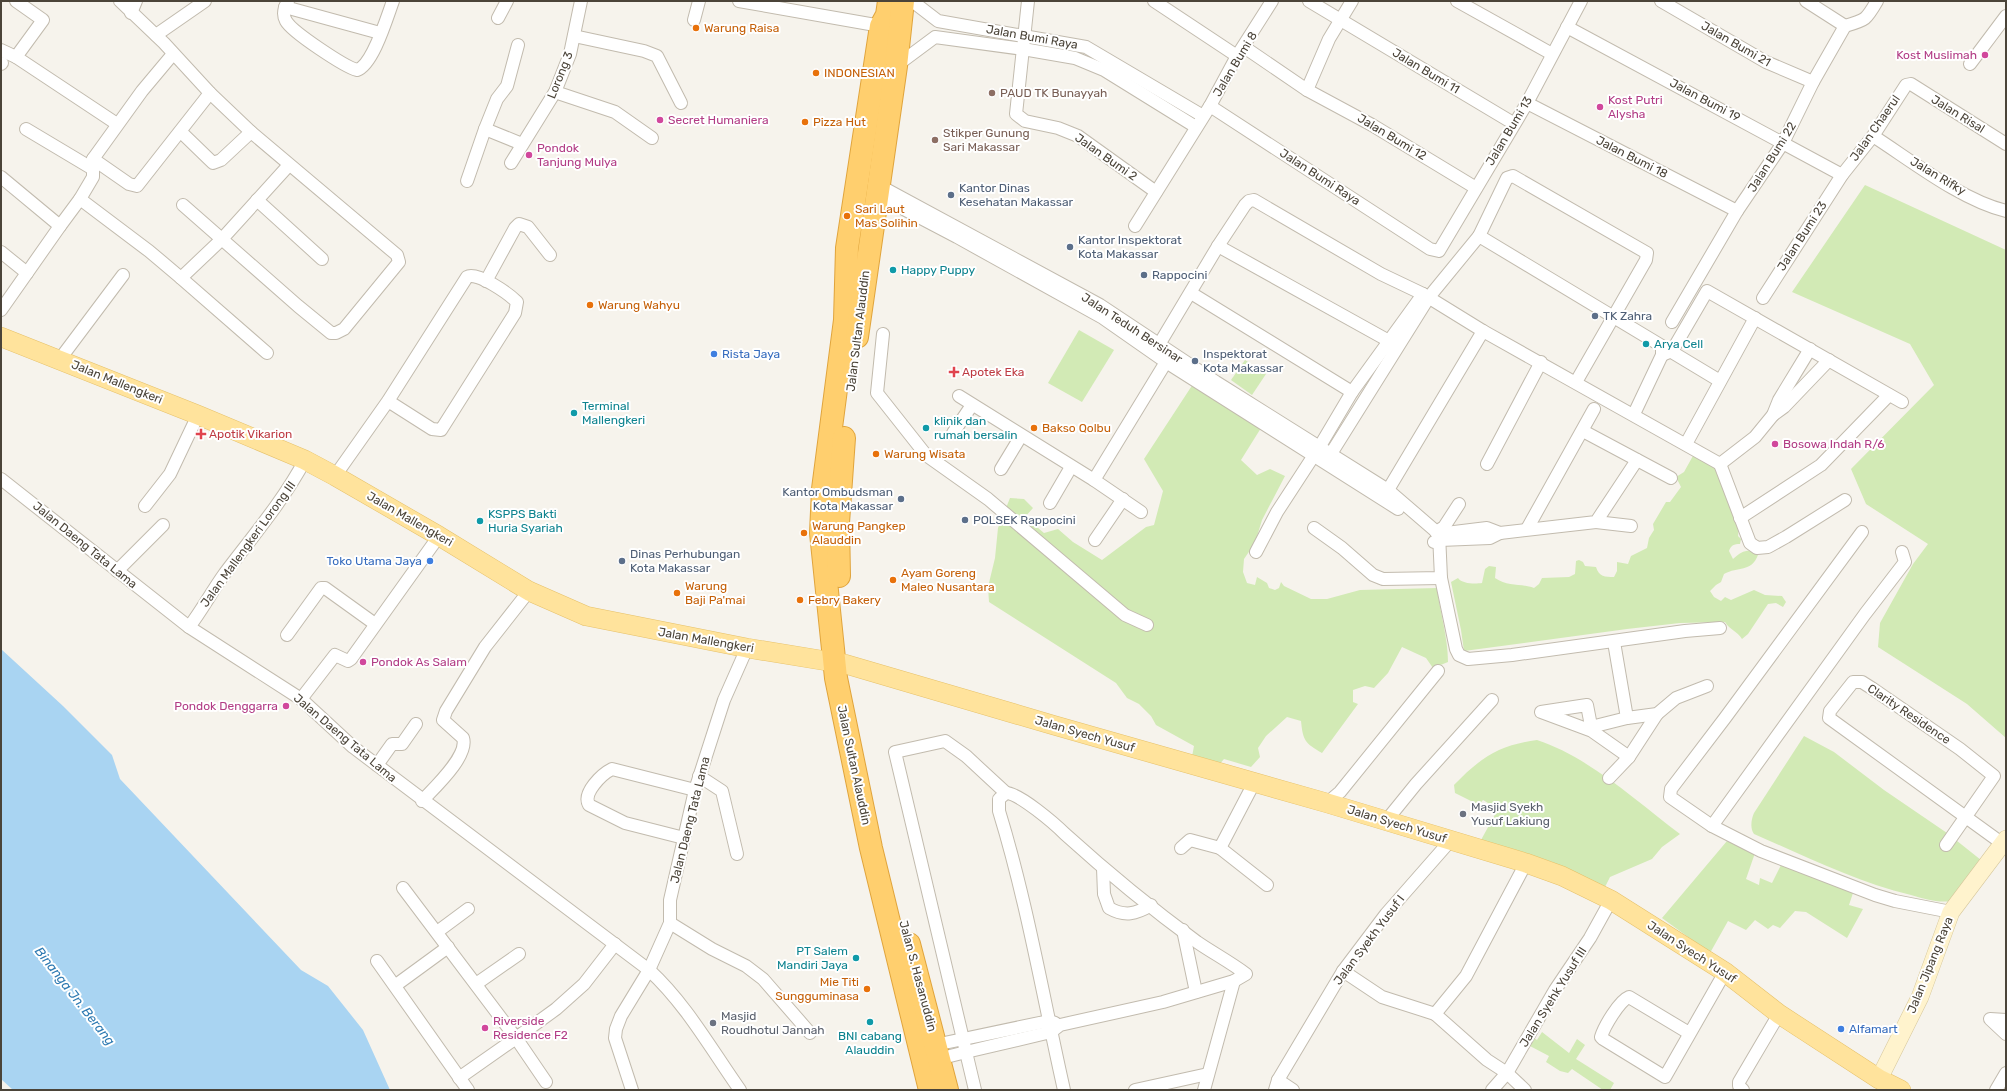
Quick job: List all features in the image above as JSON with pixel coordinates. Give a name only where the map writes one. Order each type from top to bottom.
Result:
[{"type":"highway","name":"Jalan Sultan Alauddin","points":[[852,322],[847,248],[881,26],[887,15],[889,1]]},
{"type":"highway","name":"Jalan Sultan Alauddin","points":[[882,866],[868,833],[836,662],[838,523],[852,322],[877,190],[896,66],[903,1]]},
{"type":"highway","name":"Jalan S. Hasanuddin","points":[[882,866],[929,1054],[930,1090]]},
{"type":"highway","name":"Jalan S. Hasanuddin","points":[[929,1054],[947,1090]]},
{"type":"main road","name":"Jalan Mallengkeri","points":[[1,337],[198,414],[305,460],[439,536],[529,591],[586,616],[746,648],[836,662]]},
{"type":"main road","name":"Jalan Syech Yusuf","points":[[836,662],[1254,783],[1327,802],[1526,863],[1562,876],[1611,900],[1725,972],[1779,1014],[1877,1084],[1901,1090]]},
{"type":"main road","name":"Jalan Jipang Raya","points":[[1877,1084],[1920,996],[1951,912],[2005,840]]},
{"type":"street","points":[[16,1],[43,20],[16,57]]},
{"type":"street","points":[[120,1],[156,35],[210,93],[250,132],[399,258],[398,265],[344,329],[334,333],[324,328],[183,204]]},
{"type":"street","points":[[131,13],[136,1]]},
{"type":"street","points":[[156,35],[205,1]]},
{"type":"street","points":[[380,33],[286,4],[284,17],[287,24],[326,53],[355,70],[360,69],[366,64],[380,33],[392,1]]},
{"type":"street","points":[[498,18],[507,1]]},
{"type":"street","name":"Lorong 3","points":[[511,163],[555,92],[570,54],[581,1]]},
{"type":"street","points":[[694,20],[699,1]]},
{"type":"street","points":[[739,1],[881,26]]},
{"type":"street","name":"Jalan Bumi Raya","points":[[912,1],[938,21],[1025,35],[1086,47],[1207,111],[1430,248]]},
{"type":"street","name":"Jalan Bumi 2","points":[[1028,1],[1016,109],[1019,117],[1026,121],[1058,128],[1078,136],[1156,192]]},
{"type":"street","points":[[1154,1],[1307,90],[1340,20],[1352,1]]},
{"type":"street","name":"Jalan Bumi 8","points":[[1196,127],[1272,1]]},
{"type":"street","name":"Jalan Bumi 11","points":[[1309,1],[1513,123]]},
{"type":"street","points":[[1457,1],[1552,54]]},
{"type":"street","name":"Jalan Bumi 13","points":[[1430,248],[1439,250],[1442,248],[1513,123],[1527,103],[1581,1]]},
{"type":"street","name":"Jalan Bumi 21","points":[[1661,1],[1766,62],[1813,82]]},
{"type":"street","points":[[1806,1],[1846,26],[1861,22],[1866,18],[1877,1]]},
{"type":"street","points":[[1970,64],[2006,16]]},
{"type":"street","points":[[896,66],[935,37],[938,21]]},
{"type":"street","name":"Jalan Bumi 22","points":[[1672,322],[1737,211],[1783,143],[1813,82],[1846,26]]},
{"type":"street","name":"Jalan Bumi 19","points":[[1567,27],[1842,174]]},
{"type":"street","points":[[574,36],[644,51],[658,56],[681,102]]},
{"type":"street","name":"Jalan Bumi Raya","points":[[935,37],[1075,58],[1091,64],[1196,127]]},
{"type":"street","points":[[467,181],[497,99],[507,86],[518,45]]},
{"type":"street","points":[[1,50],[16,57],[117,124]]},
{"type":"street","points":[[1,310],[80,199],[93,177],[93,164],[117,124],[173,54]]},
{"type":"street","name":"Jalan Chaerul","points":[[1842,174],[1873,136],[1902,89],[1906,85],[1910,84]]},
{"type":"street","name":"Jalan Risal","points":[[1910,84],[2006,144]]},
{"type":"street","name":"Jalan Bumi 12","points":[[1307,90],[1372,125],[1476,188]]},
{"type":"street","points":[[555,92],[615,112],[652,138]]},
{"type":"street","points":[[26,129],[129,184],[138,186],[210,93]]},
{"type":"street","name":"Jalan Bumi 18","points":[[1527,103],[1737,211]]},
{"type":"street","points":[[1135,226],[1196,127]]},
{"type":"street","points":[[485,129],[522,144]]},
{"type":"street","points":[[181,132],[214,163],[221,160],[250,132]]},
{"type":"street","name":"Jalan Rifky","points":[[1873,136],[1948,184],[1984,203],[2006,211]]},
{"type":"street","points":[[181,278],[222,239],[289,165]]},
{"type":"street","name":"Jalan Bumi 23","points":[[1762,298],[1842,174]]},
{"type":"street","points":[[1256,552],[1277,512],[1317,451],[1352,392],[1389,341],[1426,296],[1480,236],[1507,178],[1513,176],[1647,253],[1646,260],[1615,317],[1576,382]]},
{"type":"street","points":[[2,180],[60,226]]},
{"type":"street","name":"Jalan Teduh Bersinar","points":[[877,190],[1100,305],[1144,333],[1166,362],[1317,451]]},
{"type":"street","points":[[80,199],[149,251],[267,353]]},
{"type":"street","points":[[256,200],[322,259]]},
{"type":"street","points":[[1157,349],[1218,246],[1249,201],[1254,200],[1381,274],[1426,296],[1483,330],[1720,464],[1752,546],[1757,548],[1768,546],[1846,500]]},
{"type":"street","points":[[486,281],[515,228],[519,224],[528,227],[550,255]]},
{"type":"street","points":[[1480,236],[1615,317],[1665,350],[1720,381]]},
{"type":"street","points":[[1218,246],[1389,341]]},
{"type":"street","points":[[1,252],[28,273]]},
{"type":"street","points":[[60,360],[123,275]]},
{"type":"street","points":[[335,476],[388,401],[464,280],[472,275],[486,281],[516,300],[517,308],[443,428],[438,430],[432,429],[388,401]]},
{"type":"street","points":[[1634,414],[1665,350],[1707,291],[1902,402]]},
{"type":"street","points":[[1191,293],[1352,392]]},
{"type":"street","points":[[1328,458],[1426,296]]},
{"type":"street","points":[[1686,444],[1755,318]]},
{"type":"street","points":[[1388,490],[1483,330]]},
{"type":"street","points":[[883,334],[877,393],[926,455],[988,499],[1125,616],[1148,626]]},
{"type":"street","name":"Jalan Teduh Bersinar","points":[[1157,349],[1328,458],[1384,498],[1437,539]]},
{"type":"street","points":[[1773,415],[1779,400],[1810,349]]},
{"type":"street","points":[[1720,464],[1755,437],[1773,415],[1793,399],[1829,360]]},
{"type":"street","points":[[1094,480],[1166,362]]},
{"type":"street","points":[[1487,464],[1540,362]]},
{"type":"street","points":[[1740,518],[1821,465],[1889,395]]},
{"type":"street","points":[[959,396],[1021,436],[1094,480],[1141,512]]},
{"type":"street","points":[[953,433],[972,405]]},
{"type":"street","points":[[1527,529],[1594,409]]},
{"type":"street","points":[[144,506],[170,474],[198,414]]},
{"type":"street","points":[[1582,431],[1671,478]]},
{"type":"street","points":[[1002,469],[1021,436]]},
{"type":"street","name":"Jalan Teduh Bersinar","points":[[1328,458],[1388,490],[1437,539]]},
{"type":"street","name":"Jalan Mallengkeri Lorong III","points":[[189,627],[224,574],[257,533],[288,489],[305,460]]},
{"type":"street","points":[[1596,522],[1637,460]]},
{"type":"street","points":[[1050,503],[1071,467]]},
{"type":"street","name":"Jalan Daeng Tata Lama","points":[[1,479],[189,627],[301,699],[353,747],[422,801],[649,970],[664,984],[686,1011],[736,1088]]},
{"type":"street","points":[[1095,540],[1123,500]]},
{"type":"street","points":[[1459,504],[1437,539],[1441,578],[1456,649],[1464,658],[1512,655],[1685,631],[1720,628]]},
{"type":"street","points":[[1437,539],[1487,528],[1500,533],[1596,522],[1631,526]]},
{"type":"street","points":[[117,571],[163,525]]},
{"type":"street","points":[[1314,528],[1342,548],[1373,575],[1382,579],[1441,578]]},
{"type":"street","points":[[1862,532],[1730,712],[1671,789],[1670,797],[1712,826],[1761,851],[1847,885],[1895,901],[1951,912]]},
{"type":"street","points":[[301,699],[335,656],[349,660],[439,536]]},
{"type":"street","points":[[1712,826],[1865,614],[1905,562],[1902,552]]},
{"type":"street","points":[[287,635],[321,588],[325,588],[376,624]]},
{"type":"street","points":[[422,801],[459,760],[463,750],[462,738],[443,720],[446,711],[485,647],[529,591]]},
{"type":"street","points":[[1614,642],[1627,718]]},
{"type":"street","name":"Jalan Daeng Tata Lama","points":[[649,970],[670,923],[670,900],[699,776],[724,700],[746,648]]},
{"type":"street","points":[[1327,802],[1340,792],[1438,672]]},
{"type":"street","name":"Clarity Residence","points":[[1853,682],[1862,682],[1994,776],[1968,814],[1829,718],[1830,711],[1853,682]]},
{"type":"street","points":[[1609,778],[1629,757],[1657,714],[1676,698],[1707,686]]},
{"type":"street","points":[[1386,821],[1416,784],[1492,700]]},
{"type":"street","points":[[1629,757],[1592,729],[1627,718],[1657,714]]},
{"type":"street","points":[[377,765],[392,744],[402,744],[416,724]]},
{"type":"street","points":[[929,1054],[964,1046],[1053,1026],[1163,1002],[1234,981],[1246,974],[1183,930],[1103,868],[1057,827],[1015,795],[1006,793],[966,756],[945,741],[895,752],[964,1046],[975,1090]]},
{"type":"street","points":[[684,838],[626,823],[589,805],[587,796],[594,785],[612,769],[695,790]]},
{"type":"street","points":[[699,776],[722,791],[737,854]]},
{"type":"street","points":[[1220,848],[1254,783]]},
{"type":"street","points":[[1006,793],[1001,796],[998,806],[1053,1026],[1064,1090]]},
{"type":"street","points":[[1946,845],[1968,814],[2005,840]]},
{"type":"street","points":[[1181,848],[1190,840],[1220,848],[1267,885]]},
{"type":"street","name":"Jalan Syekh Yusuf I","points":[[1277,1085],[1343,971],[1386,914],[1451,840]]},
{"type":"street","points":[[1435,1014],[1466,976],[1526,863]]},
{"type":"street","points":[[1103,868],[1104,894],[1109,908],[1122,914],[1135,914],[1151,905]]},
{"type":"street","points":[[403,888],[516,1038],[546,1082]]},
{"type":"street","name":"Jalan Syehk Yusuf III","points":[[1492,1090],[1507,1072],[1555,990],[1590,938],[1611,900]]},
{"type":"street","points":[[437,932],[468,909]]},
{"type":"street","points":[[670,923],[712,949],[746,966],[763,979],[810,1033]]},
{"type":"street","points":[[1183,930],[1196,992]]},
{"type":"street","points":[[459,1078],[556,1009],[584,984],[615,944]]},
{"type":"street","points":[[396,985],[448,946]]},
{"type":"street","points":[[476,984],[519,954]]},
{"type":"street","points":[[378,961],[468,1090]]},
{"type":"street","points":[[632,1090],[615,1038],[616,1029],[621,1016],[649,970]]},
{"type":"street","points":[[1343,971],[1382,997],[1435,1014],[1487,1060],[1507,1072],[1525,1090]]},
{"type":"street","points":[[1689,1033],[1629,997],[1622,1001],[1601,1035],[1603,1039],[1665,1078],[1689,1033],[1725,972]]},
{"type":"street","points":[[1204,1090],[1234,981]]},
{"type":"street","points":[[1743,1090],[1739,1086],[1739,1082],[1779,1014]]},
{"type":"street","points":[[2006,1020],[1990,1019],[2006,1034]]},
{"type":"street","points":[[1996,1090],[2006,1073]]},
{"type":"street","points":[[1134,1090],[1208,1074]]},
{"type":"street","points":[[1277,1085],[1293,1090]]},
{"type":"green space","points":[[1865,185],[2006,250],[2006,738],[1967,704],[1878,647],[1880,623],[1913,564],[1928,544],[1866,504],[1851,469],[1934,385],[1910,344],[1792,292]]},
{"type":"green space","points":[[1079,330],[1114,350],[1082,402],[1048,383]]},
{"type":"green space","points":[[1245,360],[1266,374],[1252,395],[1231,380]]},
{"type":"green space","points":[[1193,384],[1261,428],[1241,460],[1257,475],[1270,469],[1285,476],[1262,520],[1255,543],[1244,559],[1243,572],[1247,583],[1255,585],[1257,577],[1267,583],[1269,588],[1275,590],[1279,588],[1281,582],[1284,586],[1311,599],[1327,599],[1360,590],[1437,588],[1447,643],[1448,662],[1433,668],[1426,658],[1402,647],[1388,673],[1374,688],[1365,686],[1353,690],[1353,702],[1358,704],[1322,753],[1306,741],[1301,721],[1287,717],[1266,736],[1258,748],[1260,757],[1251,767],[1224,759],[1218,766],[1191,762],[1194,746],[1156,725],[1151,716],[1139,704],[1127,698],[1116,683],[989,602],[988,587],[995,558],[998,528],[1010,498],[1024,499],[1033,508],[1025,517],[1044,533],[1058,529],[1073,542],[1102,560],[1146,527],[1154,525],[1163,491],[1144,459]]},
{"type":"green space","points":[[1694,454],[1716,466],[1739,527],[1738,536],[1741,539],[1740,544],[1733,545],[1729,551],[1733,559],[1745,551],[1754,551],[1758,555],[1755,561],[1748,567],[1724,574],[1721,582],[1710,591],[1714,597],[1721,601],[1725,597],[1731,600],[1754,590],[1765,595],[1782,596],[1786,602],[1783,607],[1776,603],[1768,604],[1748,634],[1742,639],[1725,622],[1680,623],[1464,651],[1451,582],[1458,578],[1466,582],[1482,583],[1485,569],[1489,566],[1496,567],[1495,578],[1500,581],[1534,588],[1539,584],[1542,578],[1569,577],[1575,574],[1576,561],[1579,560],[1583,562],[1585,566],[1596,567],[1599,573],[1603,576],[1614,577],[1617,571],[1617,562],[1628,564],[1631,556],[1647,548],[1649,538],[1654,530],[1653,524],[1666,502],[1670,502],[1681,487],[1676,477],[1684,472]]},
{"type":"green space","points":[[1804,736],[1834,752],[1884,790],[1947,833],[1981,860],[1952,901],[1936,901],[1926,899],[1870,883],[1831,868],[1754,834],[1751,824],[1754,813]]},
{"type":"green space","points":[[1537,740],[1575,757],[1612,781],[1680,834],[1662,847],[1652,859],[1610,877],[1605,887],[1552,862],[1481,840],[1498,809],[1483,800],[1479,805],[1455,793],[1454,785],[1473,767],[1491,754],[1512,745]]},
{"type":"green space","points":[[1727,841],[1755,853],[1746,879],[1759,885],[1760,878],[1772,883],[1781,865],[1853,893],[1849,905],[1863,909],[1847,938],[1806,912],[1795,911],[1780,928],[1773,925],[1768,929],[1755,920],[1746,930],[1728,921],[1710,953],[1662,918]]},
{"type":"green space","points":[[1542,1032],[1569,1053],[1577,1039],[1585,1045],[1576,1059],[1614,1083],[1610,1090],[1603,1090],[1572,1069],[1568,1073],[1560,1071],[1546,1062],[1549,1056],[1528,1045],[1533,1037],[1537,1040]]},
{"type":"water","name":"Binanga Jn. Berang","points":[[1,649],[63,706],[112,755],[120,779],[301,970],[328,986],[363,1030],[390,1090],[13,1090],[1,1079]]},
{"type":"place","name":"Warung Raisa","points":[[696,28]]},
{"type":"place","name":"Kost Muslimah","points":[[1985,55]]},
{"type":"place","name":"INDONESIAN","points":[[816,73]]},
{"type":"place","name":"PAUD TK Bunayyah","points":[[992,93]]},
{"type":"place","name":"Kost Putri Alysha","points":[[1600,107]]},
{"type":"place","name":"Secret Humaniera","points":[[660,120]]},
{"type":"place","name":"Pizza Hut","points":[[805,122]]},
{"type":"place","name":"Stikper Gunung Sari Makassar","points":[[935,140]]},
{"type":"place","name":"Pondok Tanjung Mulya","points":[[529,155]]},
{"type":"place","name":"Kantor Dinas Kesehatan Makassar","points":[[951,195]]},
{"type":"place","name":"Sari Laut Mas Solihin","points":[[847,216]]},
{"type":"place","name":"Kantor Inspektorat Kota Makassar","points":[[1070,247]]},
{"type":"place","name":"Happy Puppy","points":[[893,270]]},
{"type":"place","name":"Rappocini","points":[[1144,275]]},
{"type":"place","name":"Warung Wahyu","points":[[590,305]]},
{"type":"place","name":"TK Zahra","points":[[1595,316]]},
{"type":"place","name":"Arya Cell","points":[[1646,344]]},
{"type":"place","name":"Rista Jaya","points":[[714,354]]},
{"type":"place","name":"Inspektorat Kota Makassar","points":[[1195,361]]},
{"type":"place","name":"Apotek Eka","points":[[954,372]]},
{"type":"place","name":"Terminal Mallengkeri","points":[[574,413]]},
{"type":"place","name":"klinik dan rumah bersalin","points":[[926,428]]},
{"type":"place","name":"Bakso Qolbu","points":[[1034,428]]},
{"type":"place","name":"Apotik Vikarion","points":[[201,434]]},
{"type":"place","name":"Bosowa Indah R/6","points":[[1775,444]]},
{"type":"place","name":"Warung Wisata","points":[[876,454]]},
{"type":"place","name":"Kantor Ombudsman Kota Makassar","points":[[901,499]]},
{"type":"place","name":"POLSEK Rappocini","points":[[965,520]]},
{"type":"place","name":"KSPPS Bakti Huria Syariah","points":[[480,521]]},
{"type":"place","name":"Warung Pangkep Alauddin","points":[[804,533]]},
{"type":"place","name":"Toko Utama Jaya","points":[[430,561]]},
{"type":"place","name":"Dinas Perhubungan Kota Makassar","points":[[622,561]]},
{"type":"place","name":"Ayam Goreng Maleo Nusantara","points":[[893,580]]},
{"type":"place","name":"Warung Baji Pa'mai","points":[[677,593]]},
{"type":"place","name":"Febry Bakery","points":[[800,600]]},
{"type":"place","name":"Pondok As Salam","points":[[363,662]]},
{"type":"place","name":"Pondok Denggarra","points":[[286,706]]},
{"type":"place","name":"Masjid Syekh Yusuf Lakiung","points":[[1463,814]]},
{"type":"place","name":"PT Salem Mandiri Jaya","points":[[856,958]]},
{"type":"place","name":"Mie Titi Sungguminasa","points":[[867,989]]},
{"type":"place","name":"BNI cabang Alauddin","points":[[870,1022]]},
{"type":"place","name":"Masjid Roudhotul Jannah","points":[[713,1023]]},
{"type":"place","name":"Riverside Residence F2","points":[[485,1028]]},
{"type":"place","name":"Alfamart","points":[[1841,1029]]}]
